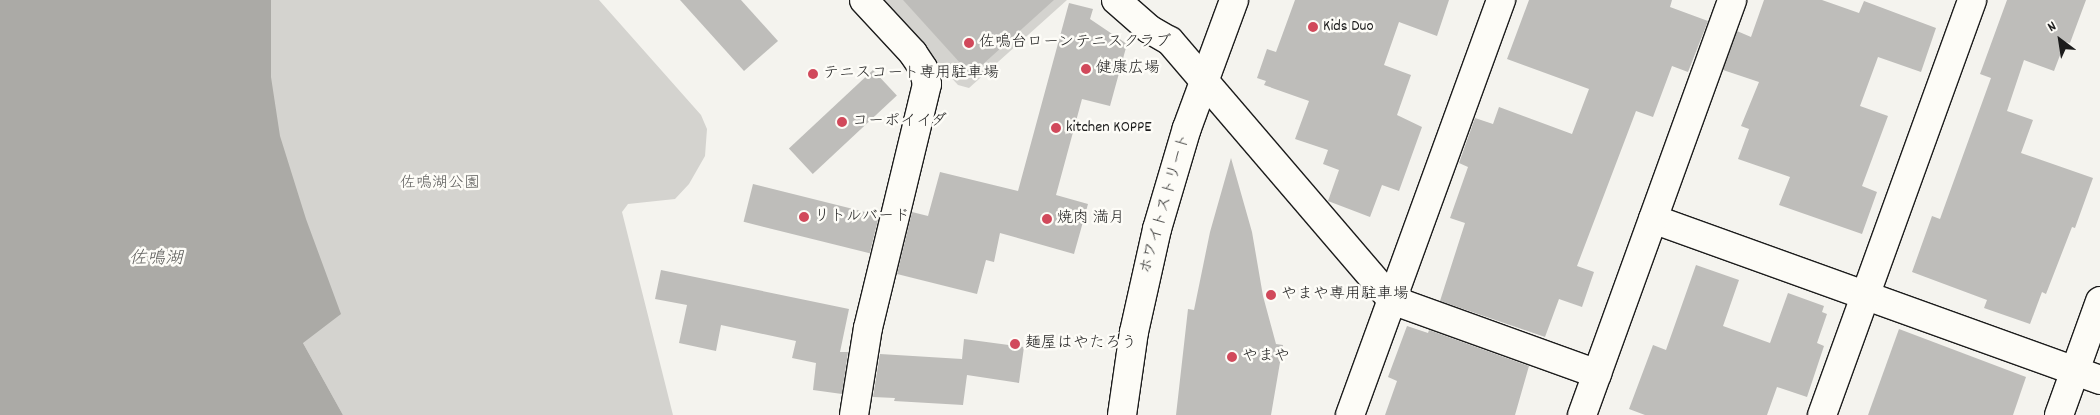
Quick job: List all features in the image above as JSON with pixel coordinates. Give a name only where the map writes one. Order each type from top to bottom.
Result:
[{"type":"street","points":[[854,415],[868,328],[927,84],[923,68],[912,53],[864,0]]},
{"type":"street","points":[[1116,0],[1149,29],[1170,41],[1392,300],[1597,374]]},
{"type":"street","name":"ホワイトストリート","points":[[1122,415],[1134,332],[1153,246],[1171,178],[1234,0]]},
{"type":"street","points":[[1350,415],[1501,0]]},
{"type":"street","points":[[1582,415],[1732,0]]},
{"type":"street","points":[[1822,415],[1972,0]]},
{"type":"street","points":[[1653,219],[2100,380]]},
{"type":"street","points":[[2059,415],[2100,302]]},
{"type":"green space","name":"佐鳴湖公園","points":[[237,0],[599,0],[701,115],[707,129],[705,156],[689,184],[675,199],[628,204],[622,212],[673,415],[343,415],[303,343]]},
{"type":"green space","name":"佐鳴台ローンテニスクラブ","points":[[880,0],[1067,0],[969,88],[958,85]]},
{"type":"water","name":"佐鳴湖","points":[[0,0],[271,0],[271,77],[280,136],[306,219],[341,314],[303,343],[343,415],[0,415]]},
{"type":"building","points":[[680,0],[741,0],[778,41],[744,71]]},
{"type":"building","name":"佐鳴台ローンテニスクラブ","points":[[903,0],[1054,0],[971,75]]},
{"type":"building","points":[[1295,0],[1449,0],[1437,36],[1399,22],[1384,65],[1411,75],[1397,115],[1422,127],[1399,191],[1382,185],[1370,217],[1328,201],[1339,170],[1323,164],[1328,150],[1295,139],[1309,101],[1264,85],[1266,81],[1257,78],[1267,49],[1276,52]]},
{"type":"building","points":[[1529,0],[1672,0],[1670,7],[1708,21],[1688,72],[1672,66],[1653,117],[1636,111],[1577,266],[1594,272],[1582,307],[1559,299],[1545,337],[1440,301],[1465,223],[1450,218],[1468,167],[1459,163],[1475,118],[1493,124],[1499,107],[1572,134],[1589,89],[1507,59]]},
{"type":"building","points":[[1764,0],[1822,0],[1859,13],[1864,1],[1936,28],[1921,72],[1878,57],[1860,106],[1888,116],[1862,186],[1877,192],[1862,234],[1779,205],[1790,177],[1738,159],[1749,129],[1741,126],[1759,82],[1723,70],[1737,31],[1751,37]]},
{"type":"building","points":[[2007,0],[2086,0],[2070,43],[2065,42],[2054,71],[2024,60],[2007,111],[2033,120],[2021,153],[2093,178],[2075,228],[2072,227],[2046,294],[2042,292],[2030,324],[1984,308],[1987,300],[1912,272],[1932,216],[1940,219],[1991,78],[1980,74]]},
{"type":"building","points":[[1069,3],[1093,9],[1090,19],[1127,44],[1110,106],[1082,99],[1056,195],[1088,204],[1074,254],[1000,233],[994,262],[986,260],[977,294],[897,274],[912,212],[928,216],[940,172],[1018,191]]},
{"type":"building","name":"コーポイイダ","points":[[873,70],[897,96],[813,174],[789,148]]},
{"type":"building","name":"やまや","points":[[1231,158],[1252,232],[1263,296],[1276,344],[1283,345],[1271,415],[1176,415],[1188,309],[1194,310],[1210,232]]},
{"type":"building","name":"リトルバード","points":[[753,184],[879,215],[870,253],[744,222]]},
{"type":"building","points":[[1696,265],[1739,280],[1723,326],[1770,343],[1788,293],[1824,306],[1822,312],[1827,314],[1817,343],[1824,346],[1807,397],[1777,387],[1767,415],[1645,415],[1629,409],[1653,345],[1666,350]]},
{"type":"building","points":[[661,270],[849,309],[840,352],[848,352],[842,394],[813,390],[816,363],[792,358],[796,341],[721,325],[716,351],[679,343],[687,305],[655,299]]},
{"type":"building","points":[[1407,326],[1428,333],[1429,330],[1529,366],[1515,415],[1385,415],[1397,381],[1388,377]]},
{"type":"building","points":[[1899,329],[2026,377],[2013,415],[1868,415]]},
{"type":"building","points":[[964,339],[1024,347],[1019,383],[967,375],[963,405],[894,401],[895,398],[873,397],[880,354],[962,359]]},
{"type":"place","name":"Kids Duo","points":[[1313,27]]},
{"type":"place","name":"佐鳴台ローンテニスクラブ","points":[[969,43]]},
{"type":"place","name":"健康広場","points":[[1086,69]]},
{"type":"place","name":"テニスコート専用駐車場","points":[[813,74]]},
{"type":"place","name":"コーポイイダ","points":[[842,122]]},
{"type":"place","name":"kitchen KOPPE","points":[[1056,128]]},
{"type":"place","name":"リトルバード","points":[[804,217]]},
{"type":"place","name":"焼肉 満月","points":[[1047,219]]},
{"type":"place","name":"やまや専用駐車場","points":[[1271,295]]},
{"type":"place","name":"麺屋はやたろう","points":[[1015,344]]},
{"type":"place","name":"やまや","points":[[1232,357]]}]
